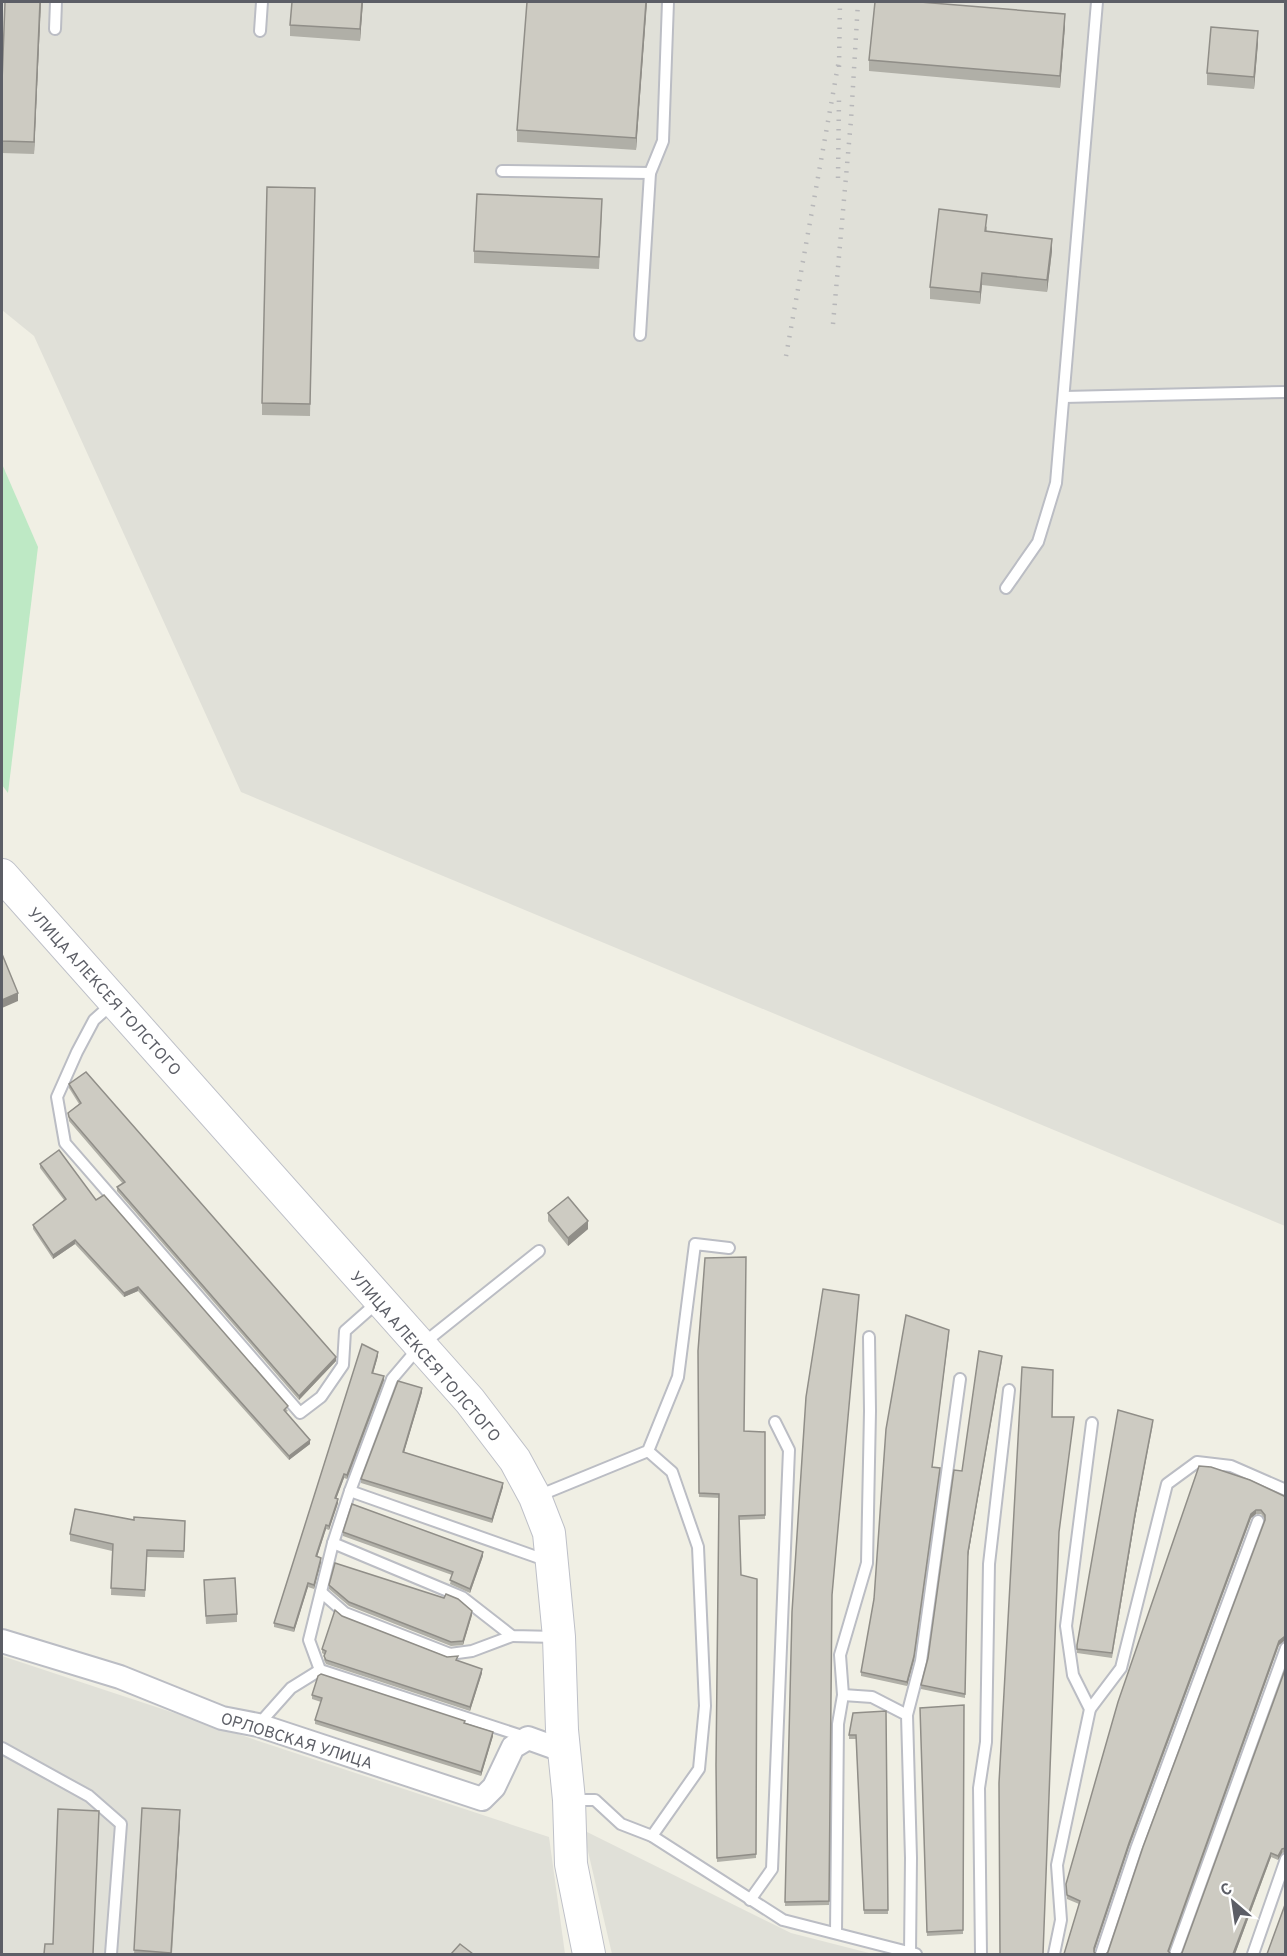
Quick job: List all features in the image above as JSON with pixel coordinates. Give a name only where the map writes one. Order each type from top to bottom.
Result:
[{"type":"street","name":"УЛИЦА АЛЕКСЕЯ ТОЛСТОГО","points":[[2,875],[477,1410],[515,1460],[535,1497],[549,1533],[559,1637],[571,1864],[589,1954]]},
{"type":"street","name":"ОРЛОВСКАЯ УЛИЦА","points":[[2,1641],[120,1677],[222,1718],[258,1725],[482,1799],[494,1787],[513,1747],[528,1738]]},
{"type":"street","points":[[528,1738],[564,1751]]},
{"type":"lane","points":[[55,29],[56,2]]},
{"type":"lane","points":[[260,31],[262,2]]},
{"type":"lane","points":[[640,335],[650,173],[663,141],[668,2]]},
{"type":"lane","points":[[1006,588],[1038,542],[1056,483],[1097,2]]},
{"type":"lane","points":[[502,171],[650,173]]},
{"type":"lane","points":[[1064,398],[1286,392]]},
{"type":"lane","points":[[115,1002],[94,1020],[57,1097],[65,1143],[300,1413],[321,1397],[343,1365],[345,1331],[380,1300]]},
{"type":"lane","points":[[535,1497],[648,1451],[678,1377],[695,1244],[729,1248]]},
{"type":"lane","points":[[320,1670],[309,1640],[333,1543],[392,1379],[420,1346],[539,1251]]},
{"type":"lane","points":[[836,1933],[838,1724],[843,1695],[840,1655],[867,1563],[869,1337]]},
{"type":"lane","points":[[569,1800],[595,1800],[621,1824],[652,1836],[783,1920],[913,1954],[907,1715],[921,1661],[960,1379]]},
{"type":"lane","points":[[981,1954],[979,1788],[986,1742],[989,1564],[1009,1390]]},
{"type":"lane","points":[[750,1900],[772,1869],[789,1450],[775,1422]]},
{"type":"lane","points":[[1090,1709],[1073,1675],[1066,1626],[1092,1423]]},
{"type":"lane","points":[[648,1451],[672,1472],[698,1546],[705,1706],[699,1769],[652,1836]]},
{"type":"lane","points":[[1054,1954],[1061,1920],[1057,1865],[1090,1709],[1120,1668],[1167,1484],[1197,1462],[1231,1466],[1286,1490]]},
{"type":"lane","points":[[350,1491],[552,1562]]},
{"type":"lane","points":[[1101,1954],[1136,1849],[1258,1521]]},
{"type":"lane","points":[[333,1543],[462,1597],[512,1636]]},
{"type":"lane","points":[[321,1592],[345,1613],[450,1654],[472,1651],[512,1636],[559,1637]]},
{"type":"lane","points":[[1175,1954],[1286,1648]]},
{"type":"lane","points":[[258,1725],[291,1688],[320,1670],[528,1738]]},
{"type":"lane","points":[[843,1695],[872,1697],[907,1715]]},
{"type":"lane","points":[[2,1748],[89,1796],[121,1824],[111,1954]]},
{"type":"lane","points":[[1253,1954],[1286,1859]]},
{"type":"shaded area","points":[[2,2],[1285,2],[1285,1226],[241,792],[34,336],[2,310]]},
{"type":"shaded area","points":[[2,1656],[549,1837],[565,1954],[2,1954]]},
{"type":"shaded area","points":[[583,1830],[791,1933],[873,1954],[612,1954]]},
{"type":"green space","points":[[2,464],[38,547],[8,793],[2,785]]},
{"type":"building","points":[[5,2],[40,2],[34,142],[2,141]]},
{"type":"building","points":[[292,2],[362,2],[360,29],[290,25]]},
{"type":"building","points":[[527,2],[646,2],[636,138],[517,130]]},
{"type":"building","points":[[875,2],[920,2],[1065,14],[1060,76],[869,60]]},
{"type":"building","points":[[1211,27],[1258,31],[1254,77],[1207,73]]},
{"type":"building","points":[[267,187],[315,188],[310,404],[262,403]]},
{"type":"building","points":[[477,194],[602,199],[599,257],[474,251]]},
{"type":"building","points":[[939,209],[987,215],[985,231],[1052,239],[1047,280],[982,273],[980,292],[930,287]]},
{"type":"building","points":[[2,954],[18,993],[2,1000]]},
{"type":"building","points":[[86,1072],[336,1357],[299,1396],[117,1187],[125,1182],[69,1117],[68,1113],[81,1103],[69,1084]]},
{"type":"building","points":[[59,1150],[96,1200],[104,1195],[288,1406],[284,1410],[310,1440],[289,1456],[138,1287],[124,1293],[75,1240],[53,1255],[33,1225],[66,1199],[40,1164]]},
{"type":"building","points":[[568,1197],[588,1221],[568,1238],[548,1213]]},
{"type":"building","points":[[746,1257],[744,1431],[765,1432],[765,1515],[739,1516],[741,1575],[757,1579],[756,1854],[717,1858],[719,1494],[699,1493],[698,1351],[705,1258]]},
{"type":"building","points":[[823,1289],[859,1295],[832,1595],[829,1901],[785,1902],[792,1612],[806,1397]]},
{"type":"building","points":[[906,1315],[949,1330],[932,1467],[940,1468],[914,1656],[907,1682],[861,1672],[874,1599],[886,1429]]},
{"type":"building","points":[[362,1344],[378,1352],[372,1373],[384,1376],[347,1475],[344,1474],[335,1498],[338,1499],[329,1526],[326,1525],[316,1556],[321,1558],[314,1585],[308,1583],[294,1628],[274,1623]]},
{"type":"building","points":[[979,1351],[1002,1356],[968,1552],[965,1694],[921,1685],[928,1658],[954,1470],[962,1471]]},
{"type":"building","points":[[1022,1367],[1053,1370],[1052,1417],[1074,1417],[1059,1532],[1043,1954],[1000,1954],[999,1783]]},
{"type":"building","points":[[398,1381],[422,1388],[403,1452],[503,1483],[492,1519],[361,1479]]},
{"type":"building","points":[[1118,1410],[1153,1420],[1112,1653],[1077,1649],[1077,1645]]},
{"type":"building","points":[[1199,1466],[1211,1467],[1250,1480],[1286,1497],[1286,1637],[1279,1641],[1168,1951],[1171,1954],[1106,1954],[1143,1847],[1265,1520],[1265,1515],[1261,1510],[1256,1510],[1251,1514],[1129,1843],[1094,1948],[1096,1954],[1064,1954],[1080,1901],[1067,1895],[1066,1884],[1118,1702]]},
{"type":"building","points":[[352,1504],[483,1552],[470,1589],[450,1580],[453,1572],[343,1532]]},
{"type":"building","points":[[75,1509],[134,1520],[134,1517],[185,1521],[184,1551],[147,1550],[145,1590],[111,1588],[113,1544],[70,1534]]},
{"type":"building","points":[[335,1563],[444,1598],[446,1594],[458,1599],[472,1611],[463,1641],[451,1642],[349,1602],[329,1585]]},
{"type":"building","points":[[235,1578],[237,1614],[206,1616],[204,1580]]},
{"type":"building","points":[[335,1610],[342,1616],[447,1657],[458,1656],[456,1660],[482,1669],[470,1707],[326,1660],[324,1656],[326,1651],[322,1649]]},
{"type":"building","points":[[1286,1667],[1286,1848],[1282,1849],[1278,1856],[1271,1853],[1233,1954],[1180,1954],[1182,1953]]},
{"type":"building","points":[[321,1674],[493,1732],[481,1772],[315,1720],[322,1698],[312,1695],[318,1676]]},
{"type":"building","points":[[964,1705],[963,1930],[927,1932],[920,1708]]},
{"type":"building","points":[[886,1711],[888,1910],[864,1910],[856,1735],[849,1735],[853,1713]]},
{"type":"building","points":[[142,1808],[180,1810],[171,1953],[134,1950]]},
{"type":"building","points":[[58,1809],[99,1811],[93,1954],[44,1954],[45,1944],[53,1944]]},
{"type":"building","points":[[1286,1902],[1286,1954],[1267,1954]]},
{"type":"building","points":[[460,1944],[473,1954],[451,1954]]},
{"type":"railway","points":[[839,67],[840,2]]},
{"type":"railway","points":[[833,324],[851,120],[858,2]]},
{"type":"railway","points":[[786,356],[839,60]]},
{"type":"railway","points":[[838,178],[839,97]]}]
